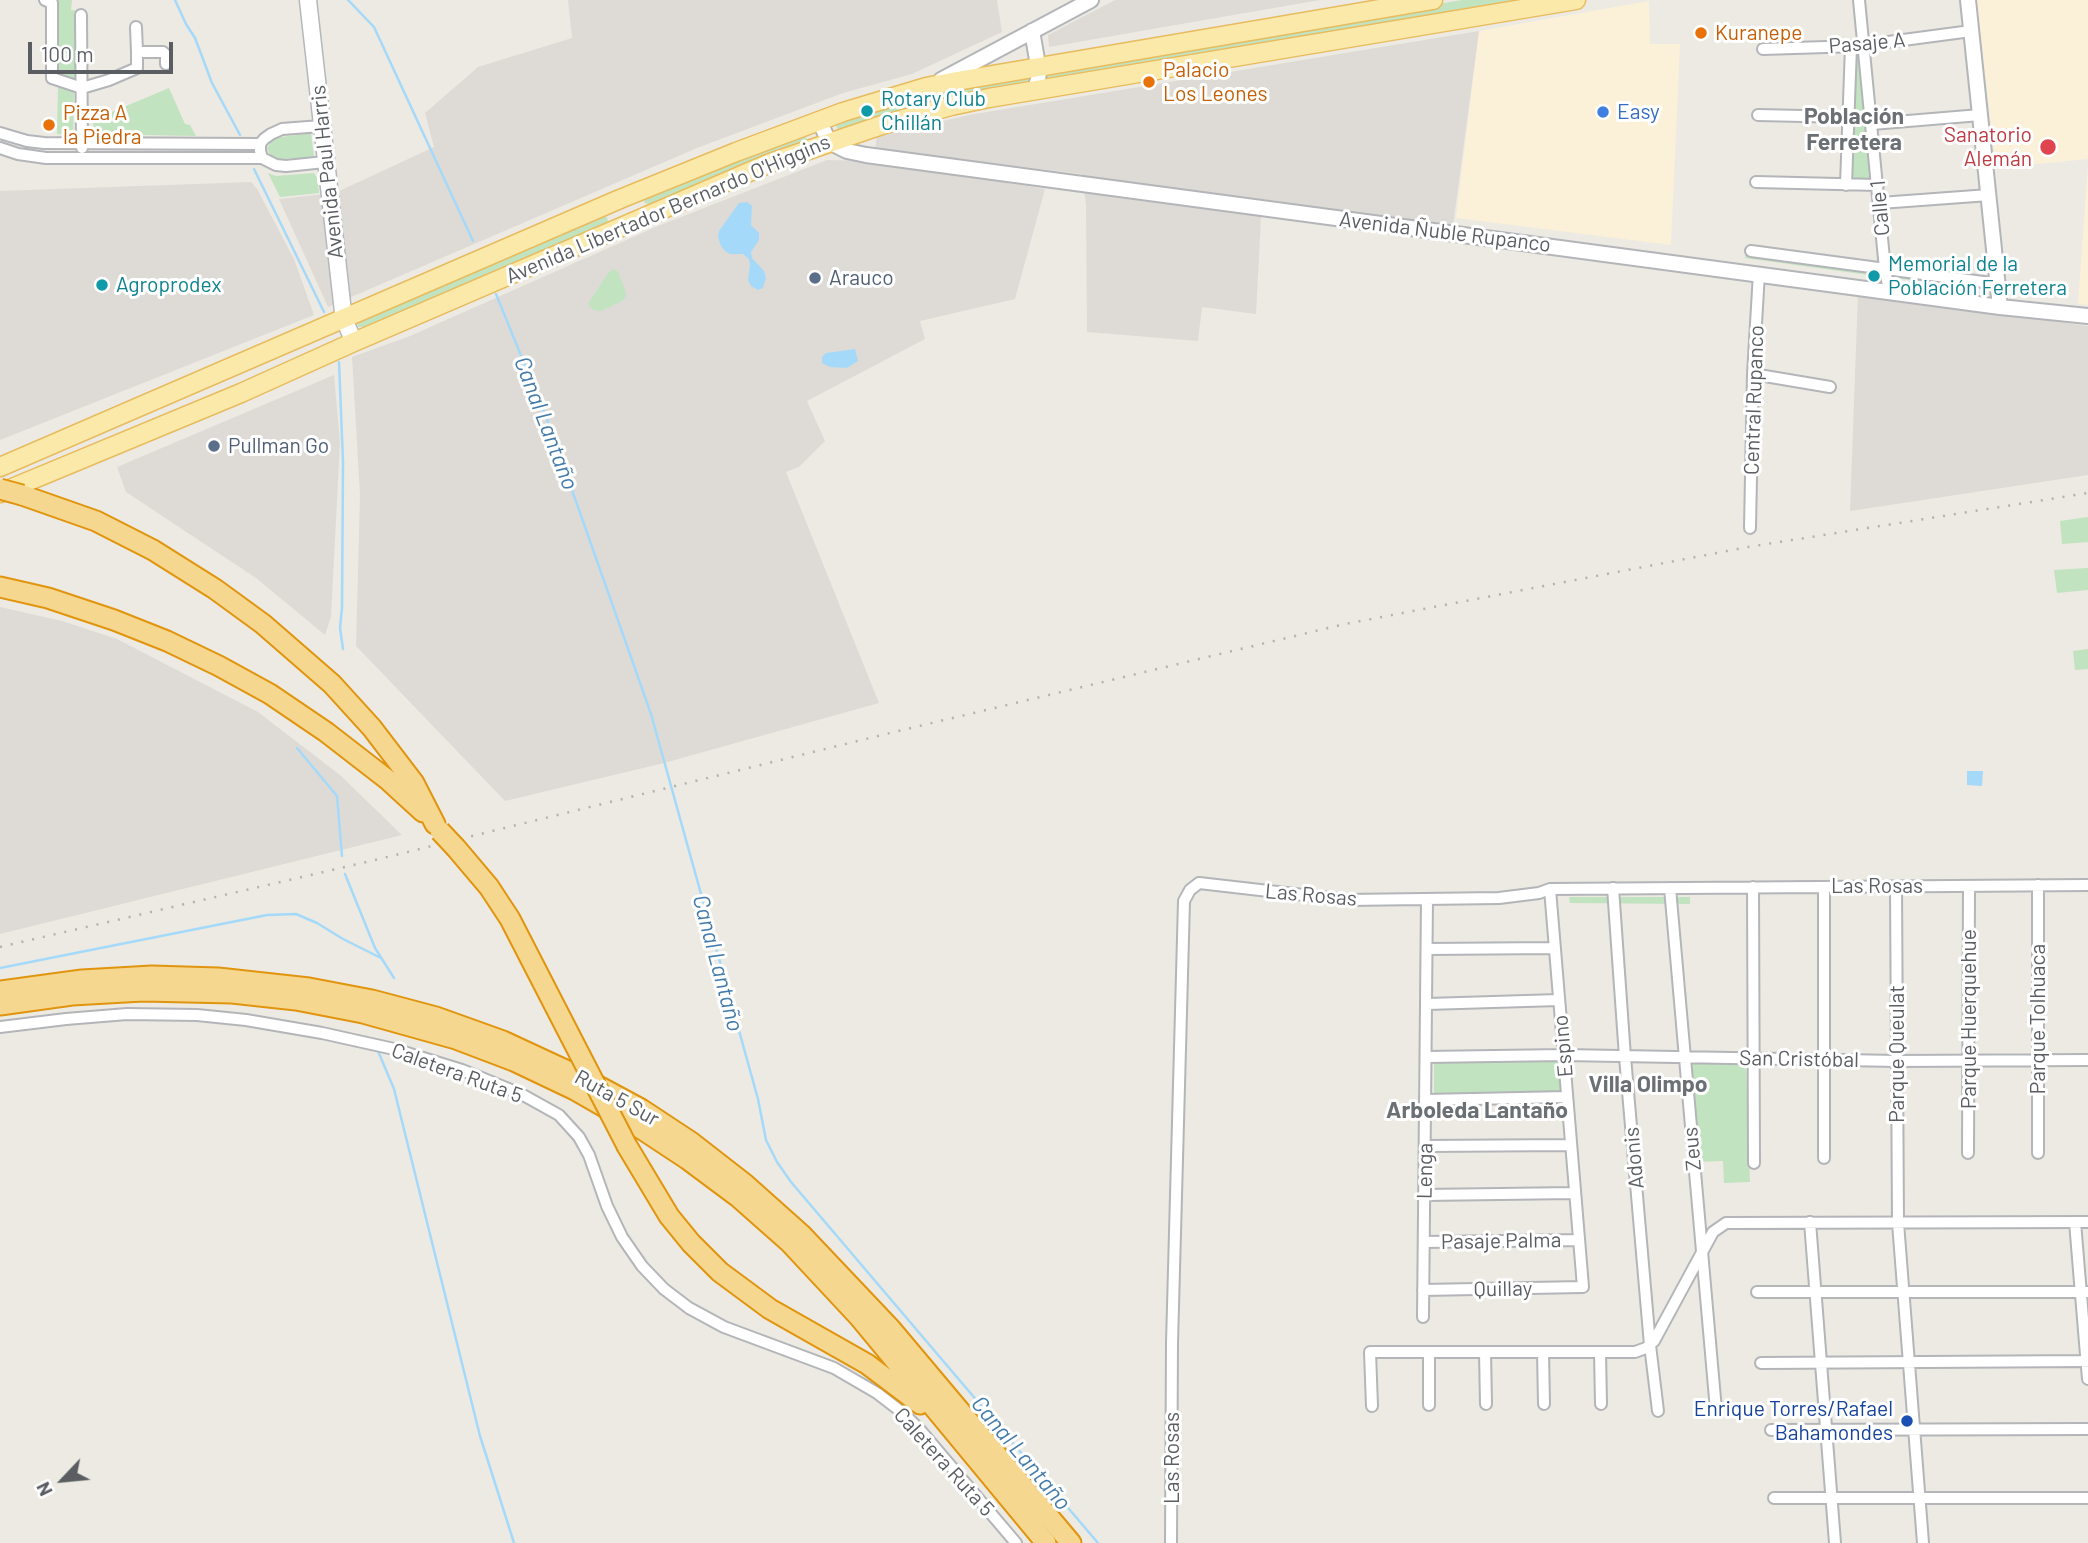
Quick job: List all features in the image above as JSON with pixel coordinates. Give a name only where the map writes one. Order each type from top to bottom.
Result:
[{"type":"highway","points":[[0,491],[22,495],[84,516],[143,544],[215,589],[263,624],[331,684],[372,728],[414,783],[438,827]]},
{"type":"highway","points":[[0,587],[48,598],[114,620],[228,670],[270,694],[337,740],[388,780],[438,827],[489,887],[510,919],[627,1146],[669,1216],[691,1243],[720,1272],[770,1309],[867,1364],[911,1396],[954,1433]]},
{"type":"highway","name":"Ruta 5 Sur","points":[[0,991],[82,980],[152,976],[228,978],[309,988],[382,1002],[447,1021],[503,1041],[587,1080],[640,1109],[691,1142],[745,1184],[801,1234],[891,1329],[1071,1543]]},
{"type":"highway","name":"Ruta 5 Sur","points":[[0,1005],[72,995],[143,991],[202,991],[274,997],[363,1013],[426,1030],[485,1049],[545,1074],[605,1106],[661,1141],[713,1177],[764,1219],[845,1301],[1046,1543]]},
{"type":"main road","name":"Avenida Paul Harris","points":[[308,0],[344,319],[354,342]]},
{"type":"main road","name":"Avenida Libertador Bernardo O'Higgins","points":[[0,467],[620,198],[819,120],[926,87],[1433,0]]},
{"type":"main road","name":"Avenida Libertador Bernardo O'Higgins","points":[[0,491],[230,398],[770,163],[829,142],[951,106],[1576,0]]},
{"type":"main road","points":[[1303,22],[1300,33],[1304,46]]},
{"type":"main road","points":[[620,198],[630,223]]},
{"type":"street","points":[[46,0],[52,3],[52,78]]},
{"type":"street","points":[[926,87],[1091,0]]},
{"type":"street","name":"Calle 1","points":[[1859,0],[1889,291]]},
{"type":"street","points":[[1968,0],[2000,307]]},
{"type":"street","points":[[81,15],[82,158]]},
{"type":"street","points":[[38,80],[48,81],[52,78],[82,88],[137,68],[136,27]]},
{"type":"street","points":[[1032,31],[1039,66],[1034,91]]},
{"type":"street","name":"Pasaje A","points":[[1763,48],[1864,45],[1972,31]]},
{"type":"street","name":"Calle 1","points":[[1846,184],[1851,46]]},
{"type":"street","points":[[137,52],[163,52],[166,55],[166,64]]},
{"type":"street","points":[[1758,115],[1848,117]]},
{"type":"street","points":[[1872,124],[1980,115]]},
{"type":"street","points":[[819,120],[829,142]]},
{"type":"street","points":[[262,158],[260,144],[264,139],[282,130],[321,126]]},
{"type":"street","points":[[0,133],[36,142],[260,144]]},
{"type":"street","name":"Avenida Ñuble Rupanco","points":[[829,142],[847,151],[866,155],[2000,307],[2088,316]]},
{"type":"street","points":[[0,148],[32,157],[262,158],[269,163],[286,166],[325,162]]},
{"type":"street","points":[[1756,182],[1878,186]]},
{"type":"street","points":[[1880,203],[1989,195]]},
{"type":"street","points":[[1751,251],[1998,284]]},
{"type":"street","name":"Central Rupanco","points":[[1750,528],[1753,374],[1759,273]]},
{"type":"street","points":[[1753,374],[1830,387]]},
{"type":"street","name":"Las Rosas","points":[[1171,1543],[1172,1343],[1184,901],[1190,890],[1199,883],[1348,900],[1509,898],[1539,894],[1550,889],[2088,885]]},
{"type":"street","name":"Parque Tolhuaca","points":[[2038,885],[2038,1153]]},
{"type":"street","name":"Parque Queulat","points":[[1896,886],[1898,1223],[1923,1543]]},
{"type":"street","name":"Parque Huerquehue","points":[[1968,1153],[1969,886]]},
{"type":"street","points":[[1754,887],[1754,1163]]},
{"type":"street","points":[[1824,887],[1824,1158]]},
{"type":"street","name":"Adonis","points":[[1613,888],[1625,1057],[1658,1411]]},
{"type":"street","name":"Zeus","points":[[1670,888],[1716,1410]]},
{"type":"street","name":"Espino","points":[[1550,889],[1583,1287]]},
{"type":"street","name":"Lenga","points":[[1423,1317],[1427,899]]},
{"type":"street","points":[[1427,949],[1555,948]]},
{"type":"street","points":[[1427,1004],[1559,1000]]},
{"type":"street","name":"Caletera Ruta 5","points":[[0,1027],[127,1014],[185,1014],[246,1020],[394,1049],[462,1070],[523,1095],[559,1115],[579,1137],[622,1237],[636,1259],[664,1289],[689,1308],[724,1326],[834,1368],[877,1393],[921,1431],[1016,1543]]},
{"type":"street","name":"San Cristóbal","points":[[1426,1057],[1564,1055],[1898,1061],[2088,1060]]},
{"type":"street","points":[[1426,1100],[1567,1097]]},
{"type":"street","points":[[1425,1146],[1571,1145]]},
{"type":"street","points":[[1424,1195],[1575,1193]]},
{"type":"street","points":[[2075,1222],[2084,1292],[2088,1379]]},
{"type":"street","points":[[1373,1406],[1370,1352],[1634,1352],[1650,1345],[1713,1232],[1726,1223],[2088,1222]]},
{"type":"street","points":[[1810,1223],[1835,1543]]},
{"type":"street","name":"Pasaje Palma","points":[[1424,1242],[1579,1240]]},
{"type":"street","name":"Quillay","points":[[1423,1290],[1583,1287]]},
{"type":"street","points":[[1758,1292],[2084,1292]]},
{"type":"street","points":[[1429,1352],[1429,1405]]},
{"type":"street","points":[[1485,1352],[1486,1404]]},
{"type":"street","points":[[1543,1352],[1544,1404]]},
{"type":"street","points":[[1600,1352],[1601,1404]]},
{"type":"street","points":[[1761,1363],[2087,1362]]},
{"type":"street","points":[[1771,1430],[2088,1429]]},
{"type":"street","points":[[1774,1499],[2088,1498]]},
{"type":"shaded area","points":[[568,0],[997,0],[1002,32],[912,74],[843,93],[697,148],[328,307],[279,199],[335,193],[434,147],[425,113],[478,67],[572,38]]},
{"type":"shaded area","points":[[1115,0],[1320,0],[1049,47],[1048,35]]},
{"type":"shaded area","points":[[1976,0],[2088,0],[2088,159],[1996,168]]},
{"type":"shaded area","points":[[1649,1],[1650,44],[1680,44],[1671,245],[1456,218],[1479,31]]},
{"type":"shaded area","points":[[1479,31],[1453,226],[1262,199],[1256,314],[1202,307],[1198,341],[1087,332],[1086,205],[1082,174],[875,149],[877,136],[969,115]]},
{"type":"shaded area","points":[[827,160],[876,161],[1045,189],[1015,299],[920,321],[925,339],[807,401],[825,441],[799,467],[786,472],[879,703],[664,763],[505,801],[356,646],[360,495],[352,357],[410,336],[658,226]]},
{"type":"shaded area","points":[[2088,165],[2088,305],[2078,304]]},
{"type":"shaded area","points":[[251,182],[294,259],[314,315],[0,440],[0,191]]},
{"type":"shaded area","points":[[1858,294],[2088,326],[2088,475],[1850,511]]},
{"type":"shaded area","points":[[334,375],[340,442],[331,617],[325,635],[256,578],[126,492],[117,467]]},
{"type":"shaded area","points":[[0,607],[62,621],[117,639],[258,712],[340,775],[402,835],[0,934]]},
{"type":"green space","points":[[57,0],[72,0],[71,10],[79,11],[76,80],[56,73]]},
{"type":"green space","points":[[1462,0],[1514,0],[972,93],[838,130],[834,120],[929,93],[1037,71]]},
{"type":"green space","points":[[1859,53],[1871,180],[1849,180],[1853,54]]},
{"type":"green space","points":[[58,85],[70,88],[74,93],[73,135],[57,134]]},
{"type":"green space","points":[[169,88],[185,124],[190,125],[196,136],[94,134],[93,120]]},
{"type":"green space","points":[[311,133],[314,158],[278,159],[268,151],[267,148],[274,138]]},
{"type":"green space","points":[[805,135],[807,141],[804,143],[651,205],[644,201],[646,196]]},
{"type":"green space","points":[[268,173],[276,176],[314,173],[319,193],[280,197]]},
{"type":"green space","points":[[600,216],[607,217],[608,222],[604,226],[369,327],[358,327],[357,322]]},
{"type":"green space","points":[[1747,250],[1876,267],[1876,276],[1745,258]]},
{"type":"green space","points":[[614,269],[618,272],[626,296],[622,301],[601,311],[593,310],[588,304],[609,272]]},
{"type":"green space","points":[[1893,269],[1981,280],[1982,289],[1894,278]]},
{"type":"green space","points":[[2088,517],[2088,542],[2062,544],[2060,521]]},
{"type":"green space","points":[[2088,568],[2088,590],[2057,593],[2054,570]]},
{"type":"green space","points":[[2088,649],[2088,669],[2075,670],[2073,651]]},
{"type":"green space","points":[[1569,897],[1690,897],[1690,904],[1570,903]]},
{"type":"green space","points":[[1560,1057],[1563,1091],[1434,1096],[1434,1061]]},
{"type":"green space","points":[[1686,1062],[1746,1063],[1750,1182],[1724,1183],[1723,1161],[1696,1162]]},
{"type":"water","points":[[747,202],[752,206],[751,225],[759,233],[759,240],[751,252],[752,258],[764,271],[766,278],[763,288],[758,290],[751,286],[748,280],[749,259],[743,254],[730,254],[725,251],[718,237],[719,231],[739,203]]},
{"type":"water","points":[[855,349],[858,361],[847,368],[830,367],[822,363],[822,357],[826,353]]},
{"type":"water","points":[[1967,771],[1983,771],[1982,786],[1967,785]]},
{"type":"waterway","points":[[175,0],[195,38],[212,83],[240,135]]},
{"type":"waterway","name":"Canal Lantaño","points":[[348,0],[374,27],[473,241]]},
{"type":"waterway","points":[[254,169],[324,312]]},
{"type":"waterway","name":"Canal Lantaño","points":[[496,294],[548,422],[651,714],[758,1099],[766,1140],[791,1182],[1098,1543]]},
{"type":"waterway","points":[[339,362],[343,462],[340,628],[343,649]]},
{"type":"waterway","points":[[297,748],[337,796],[342,856]]},
{"type":"waterway","points":[[345,874],[375,948],[394,978]]},
{"type":"waterway","points":[[0,968],[267,915],[296,914],[381,958]]},
{"type":"waterway","points":[[378,1051],[394,1089],[480,1436],[514,1543]]},
{"type":"railway","points":[[0,947],[371,861],[1345,624],[1748,547],[2088,493]]},
{"type":"place","name":"Kuranepe","points":[[1701,33]]},
{"type":"place","name":"Palacio Los Leones","points":[[1149,82]]},
{"type":"place","name":"Rotary Club Chillán","points":[[867,111]]},
{"type":"place","name":"Easy","points":[[1603,112]]},
{"type":"place","name":"Pizza A la Piedra","points":[[49,125]]},
{"type":"place","name":"Sanatorio Alemán","points":[[2048,147]]},
{"type":"place","name":"Memorial de la Población Ferretera","points":[[1874,276]]},
{"type":"place","name":"Arauco","points":[[815,278]]},
{"type":"place","name":"Agroprodex","points":[[102,285]]},
{"type":"place","name":"Pullman Go","points":[[214,446]]},
{"type":"place","name":"Enrique Torres/Rafael Bahamondes","points":[[1907,1421]]},
{"type":"district","name":"Población Ferretera","points":[[1854,129]]},
{"type":"district","name":"Villa Olimpo","points":[[1648,1084]]},
{"type":"district","name":"Arboleda Lantaño","points":[[1477,1110]]}]
